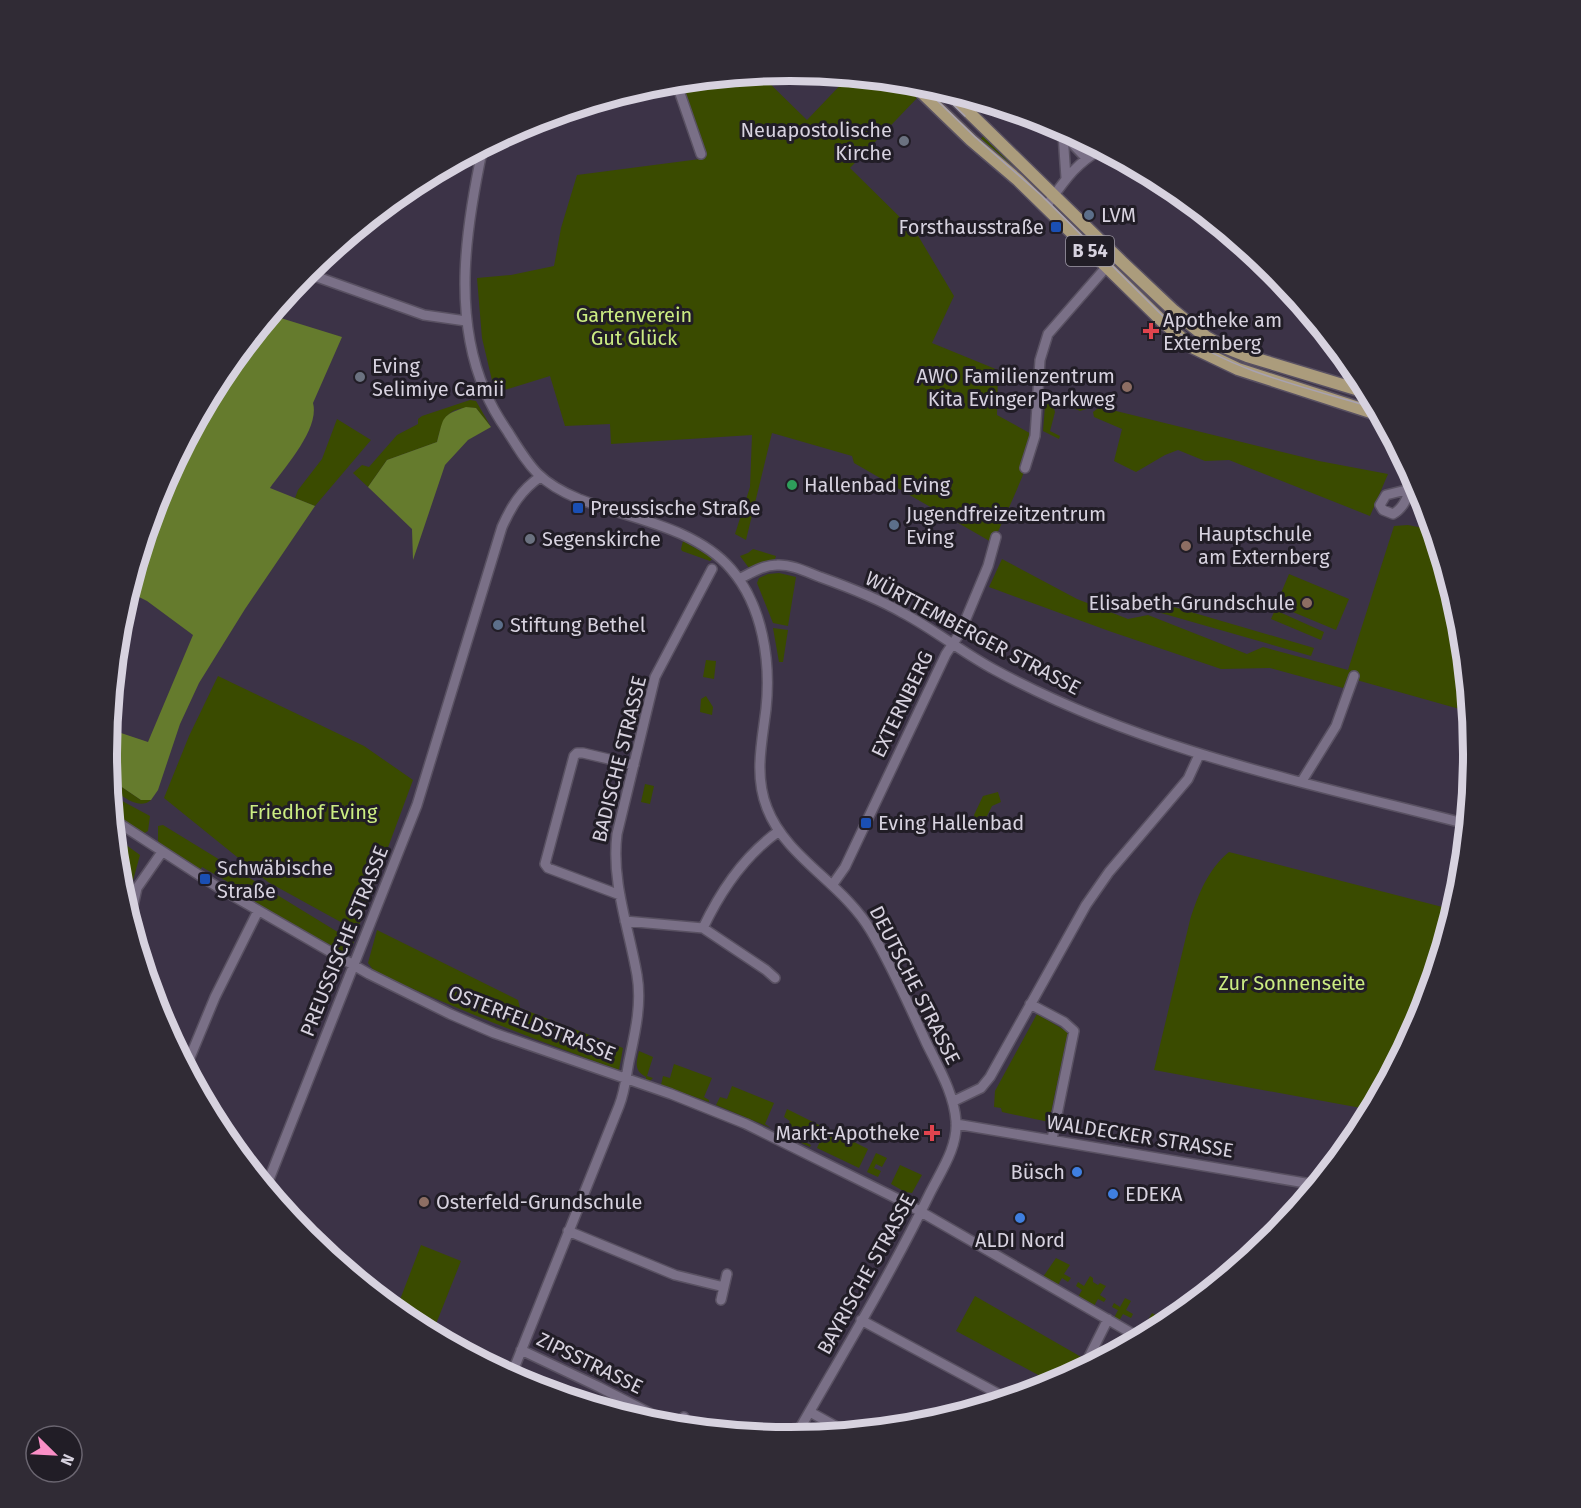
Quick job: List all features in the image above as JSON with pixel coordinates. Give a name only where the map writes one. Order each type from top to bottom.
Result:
[{"type":"main road","name":"B 54","points":[[924,95],[1192,347],[1238,369],[1369,412]]},
{"type":"main road","name":"B 54","points":[[959,103],[1116,256],[1174,311],[1206,337],[1224,347],[1355,389]]},
{"type":"street","points":[[679,91],[701,154]]},
{"type":"street","points":[[1063,139],[1066,178]]},
{"type":"street","points":[[1071,142],[1086,158]]},
{"type":"street","points":[[1046,208],[1066,178],[1086,158],[1094,153]]},
{"type":"street","name":"DEUTSCHE STRASSE","points":[[481,156],[468,236],[466,321],[485,392],[526,462],[554,488],[581,500],[687,536],[704,545],[722,559],[739,579],[752,604],[763,637],[767,689],[760,777],[766,806],[779,831],[798,853],[845,896],[871,929],[954,1101],[957,1124]]},
{"type":"street","points":[[1025,468],[1035,436],[1042,347],[1056,323],[1116,256]]},
{"type":"street","points":[[316,277],[424,315],[466,321]]},
{"type":"street","name":"PREUSSISCHE STRASSE","points":[[269,1179],[417,804],[502,526],[518,497],[540,477]]},
{"type":"street","name":"EXTERNBERG","points":[[833,884],[845,867],[946,654],[960,633],[988,566],[996,537]]},
{"type":"street","name":"WÜRTTEMBERGER STRASSE","points":[[739,579],[771,565],[780,564],[799,569],[844,585],[903,612],[943,636],[952,645],[1029,688],[1102,721],[1199,755],[1460,822]]},
{"type":"street","name":"BADISCHE STRASSE","points":[[514,1368],[624,1094],[638,1018],[639,998],[614,854],[617,834],[655,677],[712,569]]},
{"type":"street","points":[[1302,782],[1336,726],[1354,675]]},
{"type":"street","points":[[620,895],[548,868],[545,864],[574,756],[577,753],[583,753],[634,765]]},
{"type":"street","points":[[954,1101],[981,1088],[986,1083],[1086,905],[1135,840],[1188,779],[1199,755]]},
{"type":"street","name":"OSTERFELDSTRASSE","points":[[121,825],[258,911],[353,966],[468,1022],[710,1108],[746,1124],[902,1201],[1133,1334]]},
{"type":"street","points":[[703,928],[719,898],[735,875],[748,859],[779,831]]},
{"type":"street","points":[[134,902],[137,888],[162,852]]},
{"type":"street","points":[[190,1057],[215,997],[258,911]]},
{"type":"street","points":[[626,921],[703,928],[775,978]]},
{"type":"street","points":[[1030,1004],[1064,1022],[1074,1031],[1052,1139]]},
{"type":"street","name":"WALDECKER STRASSE","points":[[957,1124],[1308,1183]]},
{"type":"street","name":"BAYRISCHE STRASSE","points":[[801,1427],[921,1213],[950,1154],[957,1124]]},
{"type":"street","points":[[568,1231],[675,1275],[724,1287]]},
{"type":"street","points":[[721,1300],[727,1274]]},
{"type":"street","points":[[1089,1358],[1108,1319]]},
{"type":"street","points":[[861,1320],[998,1394]]},
{"type":"street","name":"ZIPSSTRASSE","points":[[521,1350],[647,1411]]},
{"type":"street","points":[[810,1412],[835,1426]]},
{"type":"green space","name":"Gartenverein Gut Glück","points":[[768,82],[807,120],[842,83],[920,95],[850,168],[917,234],[954,296],[932,343],[998,370],[997,415],[1035,436],[1022,477],[993,543],[854,463],[852,456],[772,433],[746,540],[735,534],[750,487],[752,435],[611,444],[610,424],[565,426],[550,376],[495,393],[482,338],[477,278],[511,275],[554,266],[561,228],[577,175],[700,159],[701,154],[679,91]]},
{"type":"green space","points":[[983,136],[1022,174],[980,140]]},
{"type":"green space","points":[[279,317],[342,337],[313,403],[314,413],[306,436],[270,488],[315,506],[245,609],[199,683],[180,724],[158,790],[151,800],[141,800],[118,785],[118,732],[148,742],[193,635],[136,596],[153,538],[169,496],[208,417],[257,344]]},
{"type":"green space","points":[[1047,394],[1087,404],[1086,409],[1080,411],[1046,396]]},
{"type":"green space","points":[[470,400],[476,401],[491,427],[476,408],[453,411],[445,420],[437,442],[387,460],[368,487],[353,473],[362,465],[369,467],[397,435],[418,424],[418,419],[422,416]]},
{"type":"green space","points":[[1049,403],[1053,405],[1055,412],[1050,431],[1060,436],[1059,439],[1043,431],[1045,406]]},
{"type":"green space","points":[[466,407],[476,408],[491,427],[468,440],[445,465],[413,560],[412,529],[368,487],[387,460],[437,442],[445,418]]},
{"type":"green space","points":[[1100,407],[1319,461],[1388,474],[1370,516],[1229,460],[1205,461],[1178,450],[1136,472],[1114,461],[1122,429],[1094,417],[1093,412]]},
{"type":"green space","points":[[337,419],[371,440],[315,506],[295,498],[298,490],[322,459]]},
{"type":"green space","points":[[1408,525],[1424,528],[1428,538],[1451,623],[1462,710],[1353,679],[1343,688],[1270,668],[1221,669],[989,587],[1002,559],[1077,599],[1128,619],[1148,615],[1247,654],[1263,647],[1348,670],[1394,526]]},
{"type":"green space","points":[[683,541],[713,558],[710,561],[682,551]]},
{"type":"green space","points":[[753,549],[776,556],[775,559],[749,568],[740,556]]},
{"type":"green space","points":[[779,573],[796,577],[788,626],[773,623],[757,583],[759,578]]},
{"type":"green space","points":[[1289,574],[1349,599],[1336,630],[1276,605]]},
{"type":"green space","points":[[1150,600],[1314,648],[1311,656],[1147,609]]},
{"type":"green space","points":[[1275,610],[1324,632],[1321,640],[1271,619]]},
{"type":"green space","points":[[773,628],[788,630],[783,662],[779,662]]},
{"type":"green space","points":[[706,660],[716,661],[714,679],[703,677]]},
{"type":"green space","name":"Friedhof Eving","points":[[218,676],[364,746],[413,780],[357,931],[268,882],[164,798],[189,736]]},
{"type":"green space","points":[[706,696],[713,707],[712,715],[700,712],[701,699]]},
{"type":"green space","points":[[645,784],[654,786],[650,804],[641,802]]},
{"type":"green space","points":[[118,785],[141,800],[151,800],[141,804],[130,801],[119,794]]},
{"type":"green space","points":[[998,792],[1001,802],[992,806],[987,816],[990,824],[978,828],[974,815],[983,796]]},
{"type":"green space","points":[[119,799],[150,816],[148,831],[143,834],[121,819]]},
{"type":"green space","points":[[163,825],[354,942],[349,951],[342,953],[226,886],[228,882],[202,867],[200,870],[161,846],[158,841],[158,826]]},
{"type":"green space","points":[[123,843],[140,855],[131,888]]},
{"type":"green space","name":"Zur Sonnenseite","points":[[1229,852],[1446,908],[1428,970],[1412,1012],[1394,1052],[1362,1108],[1154,1070],[1190,920],[1200,892],[1215,866]]},
{"type":"green space","points":[[377,930],[518,1000],[520,1008],[623,1048],[619,1070],[495,1024],[374,971],[368,963]]},
{"type":"green space","points":[[1037,1014],[1068,1032],[1049,1122],[1002,1112],[1001,1108],[994,1107],[995,1091]]},
{"type":"green space","points":[[639,1051],[653,1057],[647,1076],[653,1078],[650,1081],[639,1072],[637,1063]]},
{"type":"green space","points":[[674,1064],[712,1078],[704,1097],[709,1102],[661,1085],[663,1076],[670,1078]]},
{"type":"green space","points":[[732,1086],[774,1103],[765,1124],[771,1128],[716,1105],[720,1097],[727,1099]]},
{"type":"green space","points":[[787,1109],[821,1126],[816,1136],[810,1133],[805,1142],[811,1145],[810,1147],[778,1132],[785,1133],[790,1121],[784,1117]]},
{"type":"green space","points":[[828,1129],[868,1149],[859,1168],[817,1148],[821,1139],[828,1142],[829,1138],[823,1135]]},
{"type":"green space","points":[[876,1153],[887,1158],[882,1167],[876,1164],[874,1168],[881,1171],[878,1177],[867,1172]]},
{"type":"green space","points":[[900,1165],[922,1175],[912,1193],[905,1192],[891,1184]]},
{"type":"green space","points":[[421,1245],[461,1261],[435,1325],[399,1301]]},
{"type":"green space","points":[[1056,1258],[1070,1265],[1064,1274],[1071,1278],[1068,1282],[1062,1278],[1058,1285],[1043,1277]]},
{"type":"green space","points":[[1090,1276],[1093,1282],[1106,1286],[1100,1295],[1106,1299],[1104,1302],[1098,1299],[1094,1306],[1078,1297],[1082,1290],[1076,1286],[1078,1282],[1084,1286]]},
{"type":"green space","points":[[975,1296],[1083,1358],[1081,1361],[1043,1378],[956,1331]]},
{"type":"green space","points":[[1125,1298],[1131,1301],[1126,1310],[1133,1314],[1131,1318],[1123,1314],[1119,1321],[1114,1318],[1118,1310],[1112,1307],[1114,1303],[1120,1307]]},
{"type":"green space","points":[[1152,1313],[1159,1317],[1145,1326]]},
{"type":"tram line","points":[[933,97],[1041,195],[1181,334],[1202,348],[1250,370],[1366,406]]},
{"type":"tram line","points":[[949,100],[965,116]]},
{"type":"place","name":"Neuapostolische Kirche","points":[[904,141]]},
{"type":"place","name":"LVM","points":[[1089,215]]},
{"type":"place","name":"Forsthausstraße","points":[[1056,227]]},
{"type":"place","name":"Apotheke am Externberg","points":[[1151,331]]},
{"type":"place","name":"Eving Selimiye Camii","points":[[360,377]]},
{"type":"place","name":"AWO Familienzentrum Kita Evinger Parkweg","points":[[1127,387]]},
{"type":"place","name":"Hallenbad Eving","points":[[792,485]]},
{"type":"place","name":"Preussische Straße","points":[[578,508]]},
{"type":"place","name":"Jugendfreizeitzentrum Eving","points":[[894,525]]},
{"type":"place","name":"Segenskirche","points":[[530,539]]},
{"type":"place","name":"Hauptschule am Externberg","points":[[1186,546]]},
{"type":"place","name":"Elisabeth-Grundschule","points":[[1307,603]]},
{"type":"place","name":"Stiftung Bethel","points":[[498,625]]},
{"type":"place","name":"Eving Hallenbad","points":[[866,823]]},
{"type":"place","name":"Schwäbische Straße","points":[[205,879]]},
{"type":"place","name":"Markt-Apotheke","points":[[932,1133]]},
{"type":"place","name":"Büsch","points":[[1077,1172]]},
{"type":"place","name":"EDEKA","points":[[1113,1194]]},
{"type":"place","name":"Osterfeld-Grundschule","points":[[424,1202]]},
{"type":"place","name":"ALDI Nord","points":[[1020,1218]]}]
